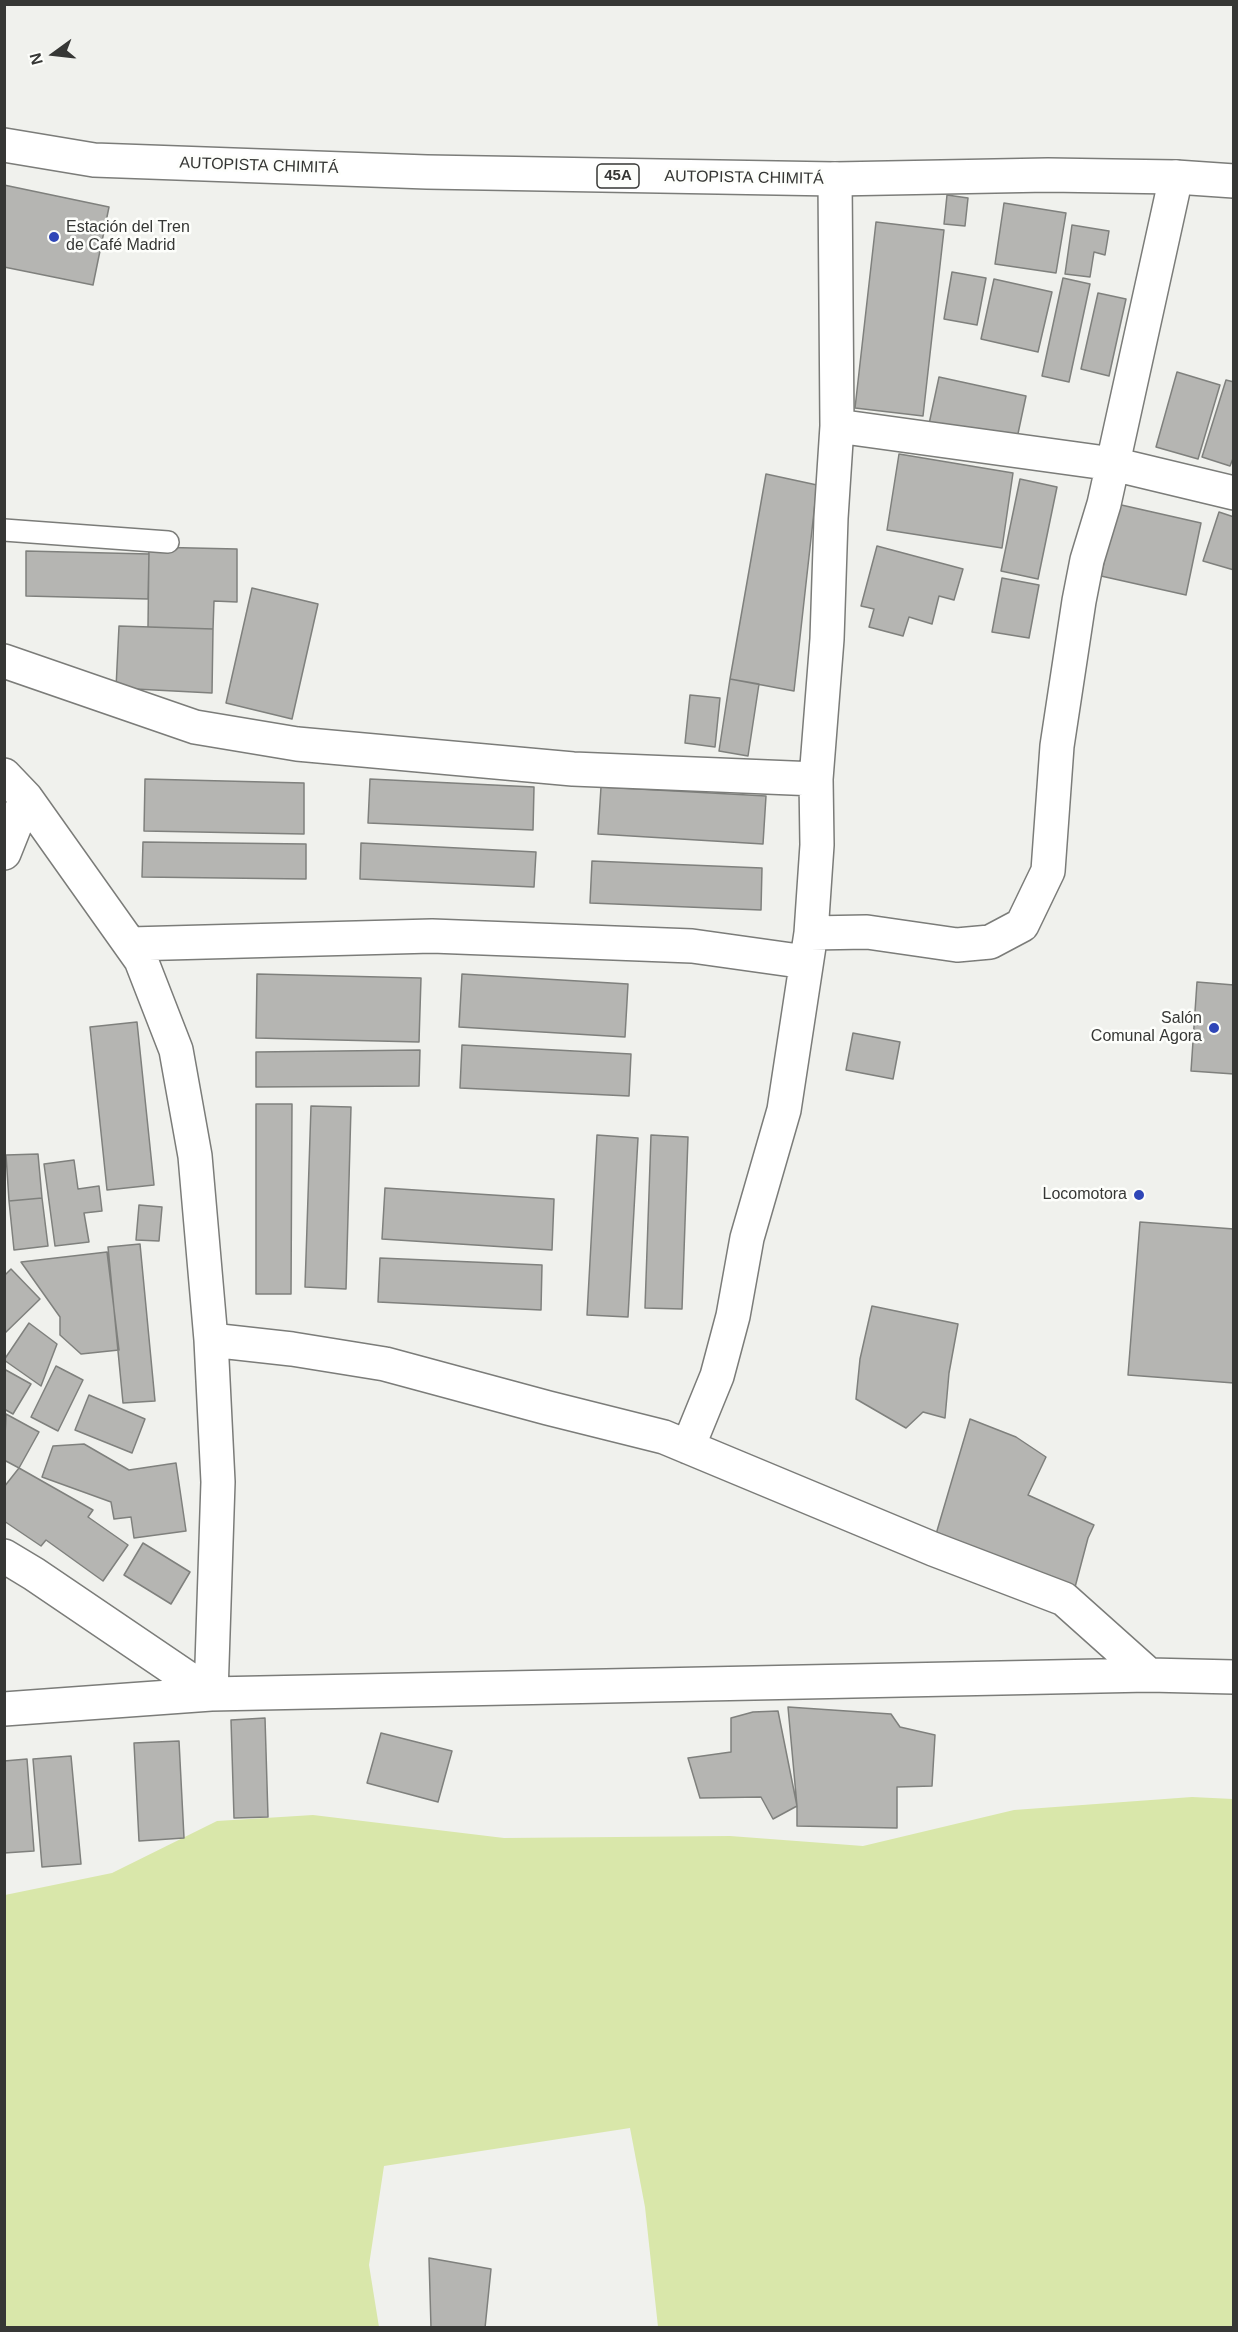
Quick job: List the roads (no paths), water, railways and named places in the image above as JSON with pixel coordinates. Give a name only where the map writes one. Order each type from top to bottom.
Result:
[{"type":"main road","name":"AUTOPISTA CHIMITÁ","points":[[4,146],[94,160],[427,172],[835,179],[1048,175],[1176,177],[1233,181]]},
{"type":"main road","points":[[130,944],[432,936],[692,946],[808,947],[867,932],[957,945],[990,942],[1022,925],[1048,871],[1057,746],[1068,663],[1087,560],[1104,504],[1176,177]]},
{"type":"main road","points":[[688,1447],[717,1376],[733,1316],[747,1238],[784,1110],[808,947],[816,856],[816,779],[827,639],[837,426],[835,179]]},
{"type":"main road","points":[[837,426],[1113,464],[1233,493]]},
{"type":"main road","points":[[4,662],[195,727],[297,744],[573,769],[816,779]]},
{"type":"main road","points":[[4,853],[15,786]]},
{"type":"main road","points":[[15,786],[141,960],[176,1050],[195,1156],[212,1340],[218,1482],[211,1694]]},
{"type":"main road","points":[[212,1340],[292,1348],[385,1364],[664,1437],[933,1550],[1064,1599],[1149,1675]]},
{"type":"main road","points":[[4,1556],[211,1694]]},
{"type":"main road","points":[[4,1709],[211,1694],[1149,1675],[1233,1677]]},
{"type":"lane","points":[[4,530],[168,542]]},
{"type":"place","name":"Estación del Tren de Café Madrid","points":[[54,237]]},
{"type":"place","name":"Salón Comunal Agora","points":[[1214,1028]]},
{"type":"place","name":"Locomotora","points":[[1139,1195]]}]
